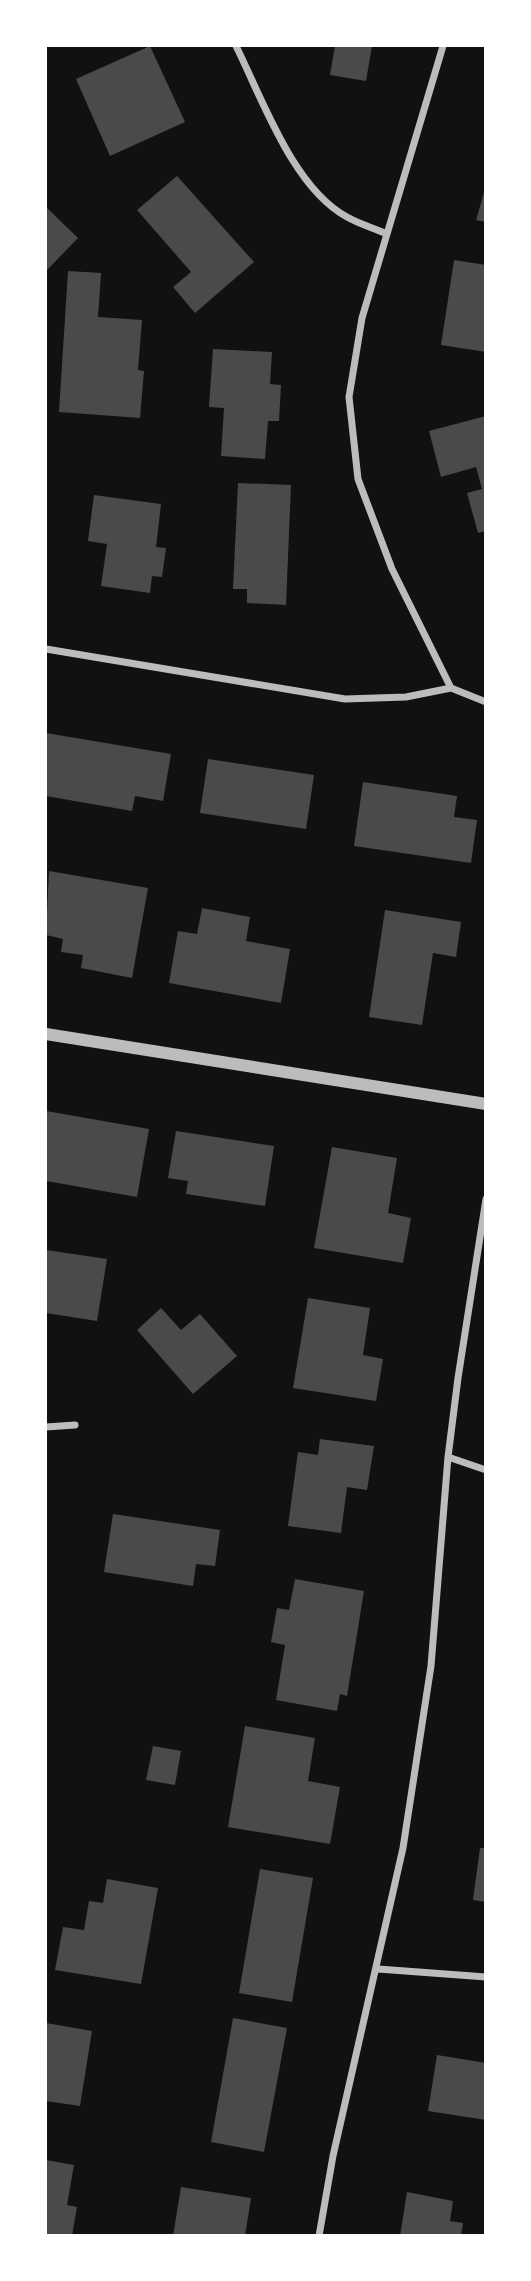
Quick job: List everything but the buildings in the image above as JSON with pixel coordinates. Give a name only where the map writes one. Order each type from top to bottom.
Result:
[{"type":"street","points":[[236,46],[287,149],[316,193],[345,217],[387,234]]},
{"type":"street","points":[[443,46],[362,318],[349,397],[358,479],[392,569],[451,688]]},
{"type":"street","points":[[46,649],[345,699],[406,697],[451,688],[485,702]]},
{"type":"street","points":[[46,1034],[485,1104]]},
{"type":"street","points":[[319,2235],[333,2156],[378,1969],[403,1848],[431,1666],[448,1457],[485,1199]]},
{"type":"street","points":[[46,1427],[75,1425]]},
{"type":"street","points":[[448,1457],[485,1470]]},
{"type":"street","points":[[378,1969],[485,1978]]}]
